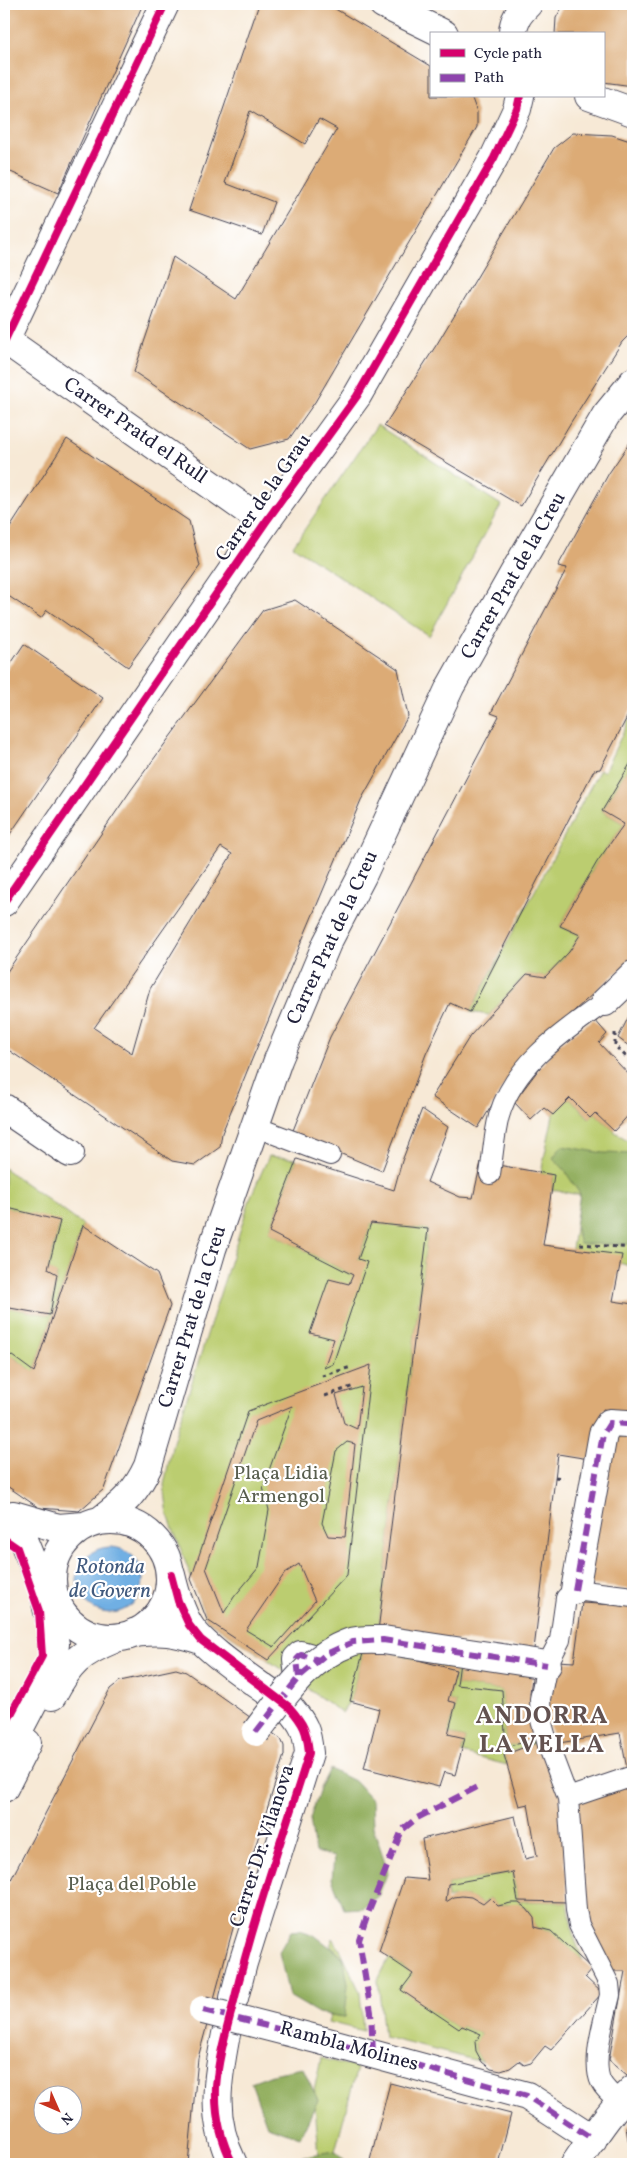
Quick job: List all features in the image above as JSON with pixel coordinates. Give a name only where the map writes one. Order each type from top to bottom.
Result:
[{"type":"street","points":[[4,340],[165,4]]},
{"type":"street","points":[[383,4],[440,32]]},
{"type":"street","points":[[513,32],[513,25],[518,14],[528,4]]},
{"type":"street","name":"Carrer de la Grau","points":[[4,902],[265,523],[357,396],[494,158],[517,110],[520,98]]},
{"type":"street","points":[[594,98],[633,112]]},
{"type":"street","name":"Carrer Pratd el Rull","points":[[4,340],[265,523]]},
{"type":"street","name":"Carrer Prat de la Creu","points":[[93,1523],[130,1496],[139,1485],[148,1466],[212,1249],[278,1060],[327,943],[362,876],[450,687],[514,572],[606,415],[633,382]]},
{"type":"street","points":[[605,1002],[633,975]]},
{"type":"street","points":[[4,1108],[70,1153]]},
{"type":"street","points":[[576,1590],[603,1434],[610,1423],[627,1424]]},
{"type":"street","points":[[4,1788],[62,1677],[76,1660],[92,1648],[124,1636],[152,1622],[159,1614],[168,1595],[170,1575],[166,1555],[151,1516],[148,1466]]},
{"type":"street","points":[[8,1512],[58,1528],[128,1521],[152,1536],[161,1546]]},
{"type":"street","points":[[8,1512],[26,1527],[46,1555],[52,1576],[54,1598],[59,1608],[70,1622],[88,1634],[100,1638],[159,1631],[178,1632],[201,1640]]},
{"type":"street","points":[[4,1758],[52,1666],[55,1644],[43,1589],[8,1512]]},
{"type":"street","points":[[52,1576],[54,1560],[60,1548],[70,1537],[93,1523]]},
{"type":"street","name":"Carrer Dr. Vilanova","points":[[170,1575],[178,1602],[189,1625],[201,1640],[282,1702],[300,1719],[307,1732],[309,1754],[243,1963],[234,1998]]},
{"type":"street","points":[[59,1608],[64,1632],[62,1677]]},
{"type":"street","points":[[256,1732],[309,1668],[326,1654],[353,1642],[382,1640],[547,1665]]},
{"type":"street","name":"Rambla Molines","points":[[203,2010],[527,2096],[593,2139]]},
{"type":"street","points":[[226,2034],[216,2086],[218,2116],[226,2150],[233,2164]]},
{"type":"street","points":[[575,2164],[626,2096]]},
{"type":"lane","points":[[490,1174],[499,1116],[514,1083],[550,1042],[605,1002]]},
{"type":"lane","points":[[256,1127],[330,1155]]},
{"type":"lane","points":[[626,2096],[608,2092],[600,2082],[597,2060],[610,1995],[609,1984],[579,1925],[576,1910],[568,1798],[552,1757],[541,1720],[540,1699],[547,1665],[560,1640],[566,1598],[576,1590],[633,1597]]},
{"type":"lane","points":[[568,1798],[633,1776]]},
{"type":"path","points":[[580,1244],[633,1248]]},
{"type":"path","points":[[322,1376],[351,1367]]},
{"type":"path","points":[[326,1396],[354,1386]]},
{"type":"green space","points":[[377,425],[501,505],[429,636],[293,546]]},
{"type":"green space","points":[[633,712],[633,744],[630,747],[633,751],[633,759],[602,811],[624,824],[597,862],[560,926],[580,935],[569,952],[545,977],[526,974],[489,1015],[470,1012],[600,769],[604,772]]},
{"type":"green space","points":[[570,1098],[589,1118],[595,1113],[614,1131],[633,1144],[633,1267],[572,1249],[580,1195],[552,1190],[554,1175],[541,1173],[553,1115]]},
{"type":"green space","points":[[562,1146],[603,1153],[633,1154],[633,1244],[580,1244],[575,1226],[580,1194],[563,1168],[553,1158]]},
{"type":"green space","name":"Plaça Lidia Armengol","points":[[269,1156],[297,1159],[269,1232],[353,1275],[371,1223],[428,1229],[378,1631],[365,1646],[350,1701],[342,1713],[268,1660],[207,1620],[168,1515],[164,1485],[173,1442],[251,1196]]},
{"type":"green space","points":[[4,1168],[83,1225],[34,1372],[4,1350],[4,1307],[50,1315],[57,1275],[48,1269],[60,1222],[4,1207]]},
{"type":"green space","points":[[393,1653],[460,1662],[457,1685],[502,1690],[506,1747],[536,1739],[538,1742],[504,1755],[507,1765],[461,1753],[465,1738],[448,1734],[456,1703],[448,1701],[456,1670]]},
{"type":"green space","points":[[330,1769],[356,1782],[372,1800],[373,1827],[388,1871],[379,1895],[363,1908],[344,1909],[332,1879],[334,1857],[315,1852],[310,1819],[320,1788]]},
{"type":"green space","points":[[513,1872],[518,1901],[568,1902],[573,1934],[583,1961],[551,1931],[535,1927],[530,1913],[522,1906],[505,1904],[498,1906],[490,1898],[483,1904],[466,1897],[447,1899],[448,1884]]},
{"type":"green space","points":[[300,1930],[314,1935],[343,1957],[348,1984],[345,2017],[318,2013],[289,1996],[279,1952],[291,1931]]},
{"type":"green space","points":[[332,1938],[341,1951],[360,1992],[363,2031],[328,2022],[330,2015],[345,2017],[343,1957],[331,1947]]},
{"type":"green space","points":[[389,1958],[413,1974],[402,1990],[459,2029],[462,2026],[481,2034],[475,2043],[476,2051],[482,2062],[384,2037],[378,1980]]},
{"type":"green space","points":[[321,2058],[357,2068],[335,2151],[319,2155],[314,2091]]},
{"type":"green space","points":[[303,2068],[318,2100],[300,2137],[267,2126],[251,2082],[272,2074]]},
{"type":"green space","points":[[335,2151],[349,2164],[289,2164],[287,2159]]},
{"type":"water","name":"Rotonda de Govern","points":[[110,1547],[123,1550],[133,1557],[140,1567],[143,1580],[140,1593],[133,1603],[123,1610],[110,1613],[97,1610],[87,1603],[80,1593],[77,1580],[80,1567],[87,1557],[97,1550]]},
{"type":"building","points":[[4,4],[143,4],[58,193],[4,169]]},
{"type":"building","points":[[259,4],[327,4],[430,65],[430,98],[472,98],[477,112],[477,127],[315,402],[289,439],[250,449],[134,372],[173,257],[236,299],[337,129],[319,119],[305,144],[250,111],[225,183],[274,202],[262,235],[189,210]]},
{"type":"building","points":[[564,4],[633,4],[633,86],[604,82],[604,32],[555,32],[556,18]]},
{"type":"building","points":[[573,133],[612,135],[633,142],[633,331],[622,342],[521,506],[384,426],[437,344],[554,148]]},
{"type":"building","points":[[633,438],[633,706],[600,769],[594,770],[470,1012],[450,1003],[426,1054],[382,1171],[292,1133],[330,1037],[499,716],[491,713],[567,568],[558,566],[609,473]]},
{"type":"building","points":[[67,439],[189,521],[200,566],[128,667],[47,610],[41,618],[4,593],[4,537]]},
{"type":"building","points":[[295,600],[398,669],[408,716],[361,800],[250,1064],[222,1133],[220,1147],[195,1165],[172,1161],[4,1047],[4,976],[131,790],[263,610]],"holes":[[[221,847],[232,854],[150,989],[132,1053],[94,1028]]]},
{"type":"building","points":[[24,644],[103,698],[4,843],[4,674]]},
{"type":"building","points":[[633,759],[633,963],[616,973],[543,1039],[509,1077],[478,1128],[432,1097],[470,1036],[527,974],[545,977],[569,952],[580,935],[560,926],[597,862],[624,824],[602,811]]},
{"type":"building","points":[[633,1008],[633,1049],[618,1038]]},
{"type":"building","points":[[594,1019],[607,1034],[599,1043],[633,1079],[633,1110],[614,1131],[595,1113],[590,1118],[570,1098],[553,1115],[544,1108],[531,1120],[514,1102],[557,1045]]},
{"type":"building","points":[[422,1109],[448,1127],[427,1182],[460,1197],[473,1198],[481,1162],[554,1175],[543,1245],[622,1255],[613,1301],[633,1304],[633,1414],[603,1409],[595,1460],[558,1454],[534,1649],[378,1631],[428,1229],[371,1223],[358,1259],[367,1262],[333,1364],[324,1368],[334,1339],[310,1333],[329,1279],[349,1284],[353,1275],[269,1232],[297,1159],[394,1190],[402,1161]]},
{"type":"building","points":[[633,1124],[633,1136],[627,1131]]},
{"type":"building","points":[[4,1207],[60,1221],[48,1269],[57,1274],[50,1315],[4,1307]]},
{"type":"building","points":[[83,1225],[157,1274],[170,1306],[104,1489],[79,1511],[39,1508],[4,1484],[4,1350],[34,1372]]},
{"type":"building","points":[[371,1365],[347,1575],[268,1660],[207,1620],[191,1579],[248,1411]],"holes":[[[362,1387],[357,1429],[344,1423],[336,1395]],[[292,1406],[263,1487],[269,1510],[259,1567],[234,1597],[224,1613],[206,1568],[256,1421]],[[347,1442],[355,1444],[345,1537],[328,1536],[322,1523],[336,1451]],[[299,1564],[315,1601],[274,1647],[246,1630],[285,1573]]]},
{"type":"building","points":[[613,1434],[633,1437],[633,1590],[586,1584]]},
{"type":"building","points":[[582,1603],[633,1606],[633,1772],[628,1774],[620,1733],[553,1744],[546,1707],[557,1661],[574,1662]]},
{"type":"building","points":[[365,1646],[456,1670],[448,1701],[456,1703],[448,1734],[465,1738],[455,1775],[444,1772],[439,1787],[364,1768],[379,1709],[350,1701]]},
{"type":"building","points":[[460,1662],[533,1670],[530,1693],[536,1739],[506,1747],[502,1690],[457,1685]]},
{"type":"building","name":"Plaça del Poble","points":[[176,1669],[186,1672],[281,1739],[284,1746],[284,1755],[253,1854],[198,2058],[188,2164],[4,2164],[4,1893],[110,1689],[120,1681]]},
{"type":"building","points":[[538,1742],[561,1794],[568,1902],[518,1901],[513,1872],[448,1884],[446,1902],[454,1897],[462,1896],[471,1897],[483,1904],[490,1898],[498,1906],[519,1903],[534,1918],[535,1927],[551,1931],[592,1969],[585,1977],[602,1993],[551,2050],[545,2046],[531,2063],[524,2065],[519,2061],[510,2068],[501,2071],[491,2069],[482,2062],[476,2051],[475,2042],[481,2034],[462,2026],[459,2029],[401,1990],[413,1974],[379,1951],[404,1878],[428,1880],[422,1839],[515,1816],[525,1859],[537,1856],[528,1804],[519,1806],[504,1755]]},
{"type":"building","points":[[633,1777],[633,2074],[627,2075],[609,2060],[625,1971],[608,1971],[583,1912],[575,1801]]},
{"type":"building","points":[[390,2083],[511,2114],[498,2164],[369,2164]]},
{"type":"building","points":[[633,2118],[633,2164],[632,2164],[626,2127]]},
{"type":"marked path","points":[[575,1590],[603,1434],[610,1423],[627,1424]]},
{"type":"marked path","points":[[256,1732],[299,1677],[326,1654],[353,1642],[383,1640],[547,1665]]},
{"type":"marked path","points":[[299,1677],[297,1659],[301,1655],[319,1660]]},
{"type":"marked path","points":[[373,2053],[371,2012],[359,1940],[367,1916],[402,1830],[417,1818],[481,1785]]},
{"type":"marked path","points":[[203,2010],[373,2053],[527,2096],[593,2139]]},
{"type":"cycle path","points":[[5,340],[165,4]]},
{"type":"cycle path","points":[[4,902],[265,523],[357,396],[494,158],[517,109],[520,98]]},
{"type":"cycle path","points":[[4,1539],[17,1548],[39,1611],[42,1656],[4,1727]]},
{"type":"cycle path","points":[[171,1575],[178,1601],[189,1625],[201,1640],[289,1707],[304,1728],[309,1753],[250,1938],[219,2065],[216,2087],[218,2117],[225,2146],[233,2164]]},
{"type":"district","name":"ANDORRA LA VELLA","points":[[542,1730]]}]
